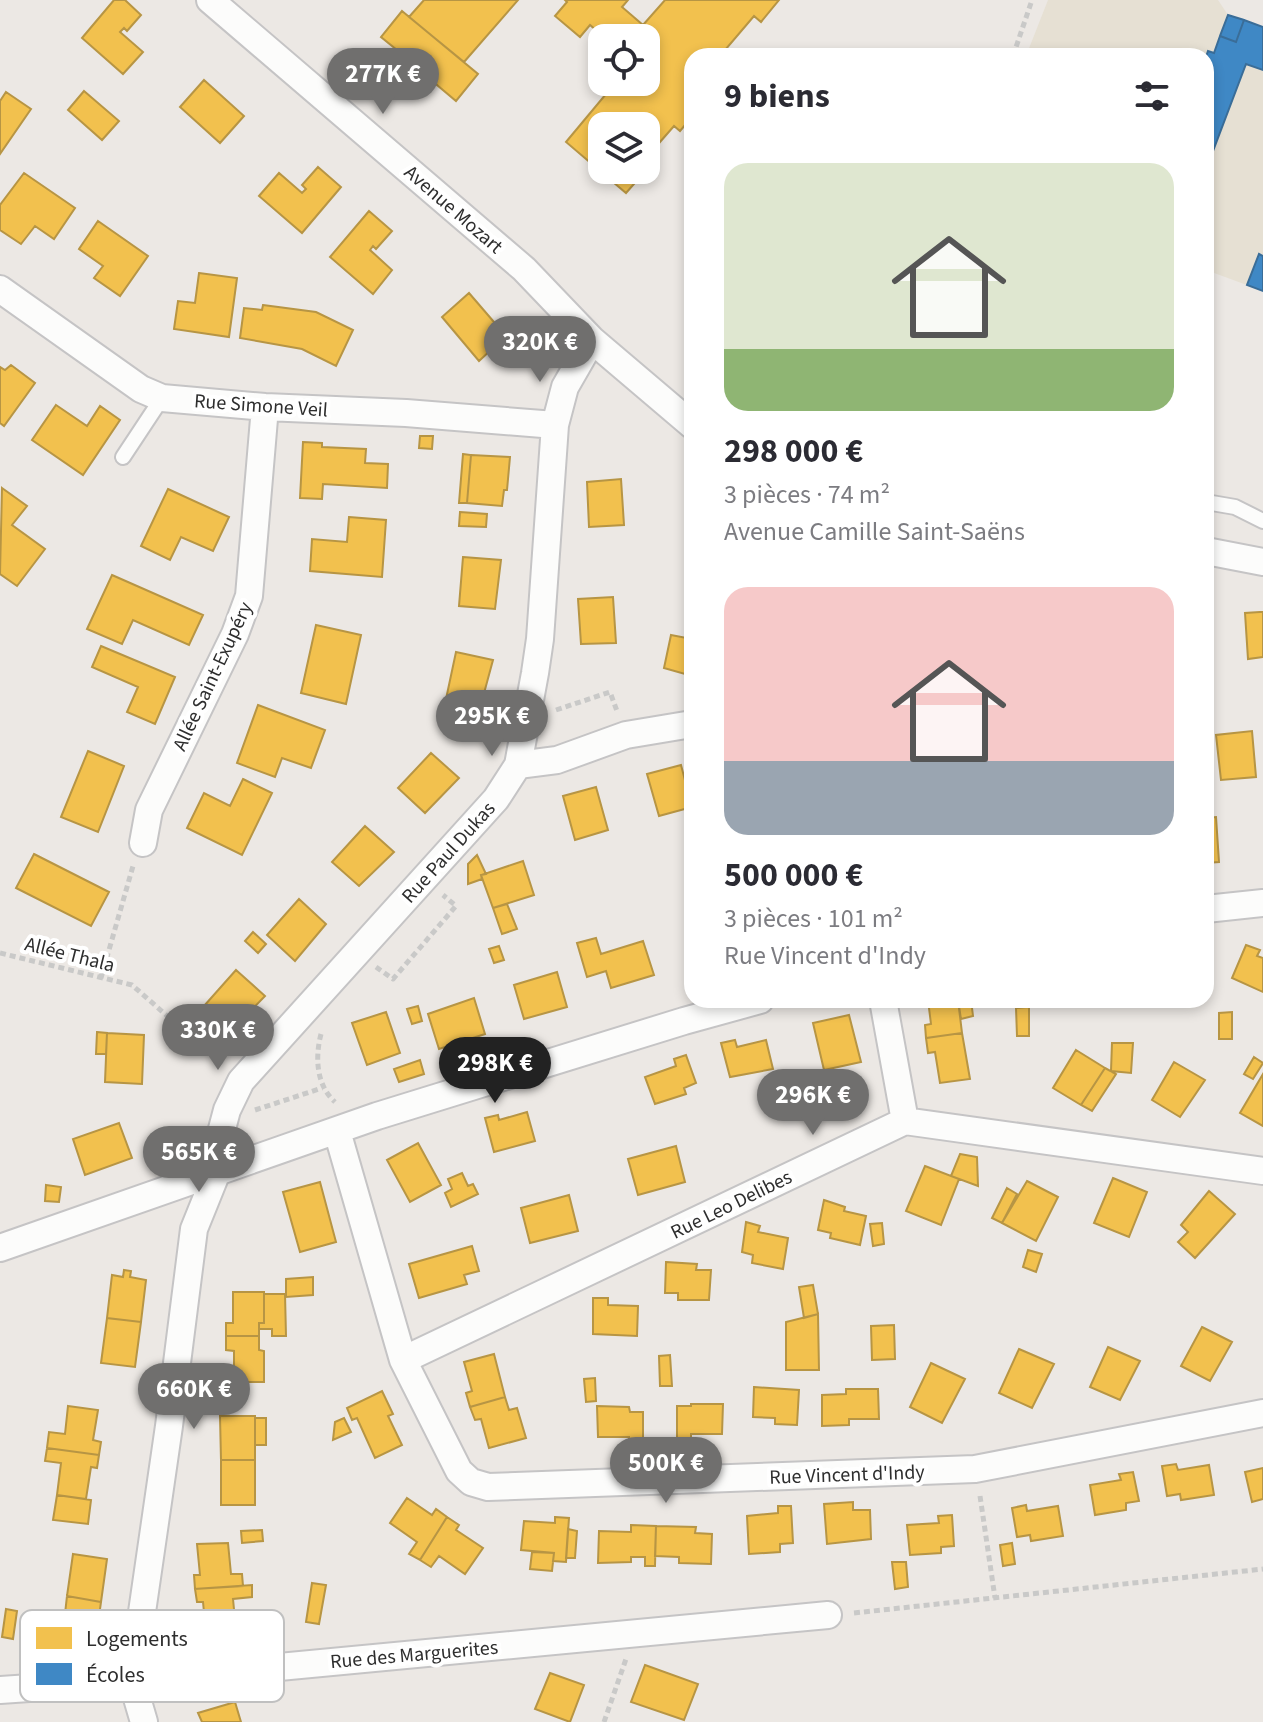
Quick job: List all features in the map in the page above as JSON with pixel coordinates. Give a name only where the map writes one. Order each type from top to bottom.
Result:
[{"type":"street","name":"Avenue Mozart","points":[[210,0],[524,269],[592,340],[684,418]]},
{"type":"street","name":"Rue Simone Veil","points":[[0,289],[141,389],[162,398],[555,425]]},
{"type":"street","name":"Rue Paul Dukas","points":[[142,1610],[194,1229],[217,1172],[218,1144],[227,1110],[241,1081],[496,799],[518,765],[540,639],[555,425],[565,387],[592,340]]},
{"type":"street","name":"Allée Saint-Exupéry","points":[[143,843],[149,810],[235,634],[249,596],[265,407]]},
{"type":"street","points":[[1214,553],[1263,562]]},
{"type":"street","points":[[518,765],[557,760],[626,735],[684,725]]},
{"type":"street","points":[[1214,907],[1261,897]]},
{"type":"street","points":[[0,1248],[377,1116],[733,1008]]},
{"type":"street","points":[[884,1008],[905,1121],[1263,1171]]},
{"type":"street","name":"Rue Leo Delibes","points":[[403,1360],[905,1121]]},
{"type":"street","name":"Rue Vincent d'Indy","points":[[337,1131],[403,1360],[459,1471],[471,1482],[488,1487],[975,1469],[1263,1413]]},
{"type":"street","points":[[165,1189],[194,1229]]},
{"type":"street","name":"Rue des Marguerites","points":[[284,1666],[828,1615]]},
{"type":"street","name":"Rue des Marguerites","points":[[0,1690],[20,1689]]},
{"type":"street","points":[[138,1702],[144,1722]]},
{"type":"lane","points":[[123,457],[162,398]]},
{"type":"lane","points":[[1214,503],[1235,507],[1263,521]]},
{"type":"path","points":[[1016,48],[1032,0]]},
{"type":"path","points":[[535,673],[552,676],[546,701],[558,711],[610,692],[626,735]]},
{"type":"path","points":[[101,978],[128,878],[143,843]]},
{"type":"path","points":[[371,964],[393,979],[456,906],[424,878]]},
{"type":"path","name":"Allée Thala","points":[[0,953],[132,985],[241,1081]]},
{"type":"path","points":[[324,1026],[317,1051],[322,1088],[333,1101],[344,1104]]},
{"type":"path","points":[[227,1110],[247,1113],[322,1088]]},
{"type":"path","points":[[975,1469],[995,1598]]},
{"type":"path","points":[[828,1615],[1263,1569]]},
{"type":"path","points":[[604,1722],[635,1633]]},
{"type":"shaded area","points":[[1048,0],[1218,0],[1228,15],[1263,27],[1263,291],[1214,273],[1214,48],[1029,48]]},
{"type":"building: Logements","points":[[114,0],[125,0],[141,15],[127,31],[124,28],[120,32],[143,52],[123,74],[82,38]]},
{"type":"building: Logements","points":[[424,0],[518,0],[464,62],[409,17]]},
{"type":"building: Logements","points":[[565,0],[628,0],[622,7],[642,24],[588,24],[580,37],[555,16],[567,2]]},
{"type":"building: Logements","points":[[665,0],[779,0],[761,22],[754,16],[727,48],[684,48],[684,126],[680,131],[674,126],[660,142],[660,112],[591,112],[604,96],[660,96],[660,24],[644,24]]},
{"type":"building: Logements","points":[[402,11],[478,74],[456,101],[424,74],[429,67],[418,58],[413,63],[381,37]]},
{"type":"building: Logements","points":[[204,80],[244,116],[220,143],[180,107]]},
{"type":"building: Logements","points":[[84,91],[119,121],[102,140],[68,110]]},
{"type":"building: Logements","points":[[6,92],[31,109],[0,154],[0,101]]},
{"type":"building: Logements","points":[[588,116],[588,161],[566,142]]},
{"type":"building: Logements","points":[[318,167],[341,187],[302,233],[259,196],[279,173],[302,193],[306,189],[302,185]]},
{"type":"building: Logements","points":[[24,173],[75,208],[54,239],[35,226],[21,244],[0,230],[0,205]]},
{"type":"building: Logements","points":[[615,184],[634,184],[626,193]]},
{"type":"building: Logements","points":[[369,211],[392,231],[376,249],[373,246],[370,250],[392,270],[373,294],[330,257]]},
{"type":"building: Logements","points":[[98,221],[148,256],[120,296],[94,278],[103,266],[79,249]]},
{"type":"building: Logements","points":[[199,273],[237,278],[229,337],[174,329],[178,301],[195,303]]},
{"type":"building: Logements","points":[[469,293],[506,336],[479,361],[442,317]]},
{"type":"building: Logements","points":[[263,305],[316,312],[353,330],[336,366],[302,349],[240,338],[244,308],[262,310]]},
{"type":"building: Logements","points":[[11,365],[35,383],[4,426],[0,423],[0,367],[5,370]]},
{"type":"building: Logements","points":[[56,405],[87,426],[100,406],[120,420],[83,475],[32,440]]},
{"type":"building: Logements","points":[[420,436],[433,436],[432,449],[419,448]]},
{"type":"building: Logements","points":[[303,442],[322,443],[322,447],[366,449],[365,463],[388,464],[387,488],[323,484],[322,499],[300,498]]},
{"type":"building: Logements","points":[[463,454],[471,455],[467,503],[459,503]]},
{"type":"building: Logements","points":[[471,455],[510,457],[502,506],[467,503]]},
{"type":"building: Logements","points":[[621,479],[624,525],[589,527],[587,482]]},
{"type":"building: Logements","points":[[2,488],[27,506],[12,525],[45,549],[17,586],[0,574]]},
{"type":"building: Logements","points":[[168,489],[229,517],[213,551],[181,537],[170,560],[141,546]]},
{"type":"building: Logements","points":[[460,512],[487,514],[486,527],[459,526]]},
{"type":"building: Logements","points":[[349,517],[386,520],[382,577],[310,571],[312,539],[347,542]]},
{"type":"building: Logements","points":[[463,557],[501,560],[495,609],[459,606]]},
{"type":"building: Logements","points":[[112,575],[203,615],[189,645],[133,620],[122,644],[87,629]]},
{"type":"building: Logements","points":[[613,597],[616,643],[581,644],[578,599]]},
{"type":"building: Logements","points":[[1263,612],[1263,657],[1248,659],[1245,613]]},
{"type":"building: Logements","points":[[316,625],[361,635],[346,704],[301,693]]},
{"type":"building: Logements","points":[[671,635],[684,637],[684,674],[664,668]]},
{"type":"building: Logements","points":[[101,646],[175,677],[155,724],[127,712],[138,687],[92,667]]},
{"type":"building: Logements","points":[[456,652],[493,660],[480,708],[446,699]]},
{"type":"building: Logements","points":[[258,705],[325,730],[311,768],[282,758],[275,777],[237,763]]},
{"type":"building: Logements","points":[[1252,731],[1256,777],[1221,780],[1216,735]]},
{"type":"building: Logements","points":[[88,751],[124,766],[98,832],[61,817]]},
{"type":"building: Logements","points":[[431,753],[459,778],[425,813],[398,788]]},
{"type":"building: Logements","points":[[681,765],[684,809],[659,816],[647,774]]},
{"type":"building: Logements","points":[[243,779],[272,793],[242,855],[187,828],[204,793],[230,806]]},
{"type":"building: Logements","points":[[596,787],[608,830],[575,840],[563,796]]},
{"type":"building: Logements","points":[[1214,817],[1219,862],[1214,862]]},
{"type":"building: Logements","points":[[365,826],[394,852],[359,886],[332,862]]},
{"type":"building: Logements","points":[[34,854],[109,892],[91,926],[16,888]]},
{"type":"building: Logements","points":[[477,855],[486,874],[481,875],[482,879],[468,884],[468,864]]},
{"type":"building: Logements","points":[[523,861],[534,895],[493,908],[481,875]]},
{"type":"building: Logements","points":[[299,899],[326,924],[295,961],[267,935]]},
{"type":"building: Logements","points":[[507,904],[517,929],[502,934],[493,908]]},
{"type":"building: Logements","points":[[253,932],[266,944],[258,953],[245,941]]},
{"type":"building: Logements","points":[[596,938],[601,954],[643,941],[654,975],[611,988],[606,971],[587,977],[577,943]]},
{"type":"building: Logements","points":[[1246,945],[1260,950],[1257,956],[1263,958],[1263,992],[1232,978]]},
{"type":"building: Logements","points":[[499,946],[504,960],[494,963],[489,949]]},
{"type":"building: Logements","points":[[236,970],[265,996],[231,1031],[204,1006]]},
{"type":"building: Logements","points":[[557,972],[567,1007],[524,1019],[514,985]]},
{"type":"building: Logements","points":[[474,998],[485,1034],[439,1049],[428,1014]]},
{"type":"building: Logements","points":[[418,1006],[422,1021],[412,1024],[407,1009]]},
{"type":"building: Logements","points":[[929,1008],[959,1008],[962,1033],[926,1038],[925,1025],[931,1024]]},
{"type":"building: Logements","points":[[959,1008],[972,1008],[973,1016],[961,1019]]},
{"type":"building: Logements","points":[[1016,1008],[1029,1008],[1029,1036],[1017,1036]]},
{"type":"building: Logements","points":[[386,1012],[400,1053],[367,1065],[352,1023]]},
{"type":"building: Logements","points":[[1232,1012],[1232,1039],[1219,1039],[1219,1013]]},
{"type":"building: Logements","points":[[849,1015],[861,1062],[824,1070],[813,1023]]},
{"type":"building: Logements","points":[[97,1032],[107,1033],[106,1054],[96,1054]]},
{"type":"building: Logements","points":[[107,1033],[144,1035],[142,1084],[105,1082]]},
{"type":"building: Logements","points":[[962,1033],[970,1079],[940,1083],[935,1052],[928,1053],[926,1038]]},
{"type":"building: Logements","points":[[735,1040],[737,1047],[766,1040],[773,1069],[730,1077],[721,1043]]},
{"type":"building: Logements","points":[[1112,1043],[1133,1043],[1131,1073],[1111,1071]]},
{"type":"building: Logements","points":[[1076,1050],[1105,1068],[1081,1105],[1053,1088]]},
{"type":"building: Logements","points":[[686,1055],[696,1083],[684,1088],[686,1094],[655,1104],[645,1077],[676,1066],[674,1059]]},
{"type":"building: Logements","points":[[1254,1057],[1263,1063],[1253,1079],[1244,1074]]},
{"type":"building: Logements","points":[[420,1060],[424,1074],[399,1082],[394,1069]]},
{"type":"building: Logements","points":[[1174,1062],[1205,1080],[1180,1117],[1152,1100]]},
{"type":"building: Logements","points":[[1105,1068],[1116,1074],[1092,1111],[1081,1105]]},
{"type":"building: Logements","points":[[1263,1074],[1263,1126],[1240,1113]]},
{"type":"building: Logements","points":[[527,1112],[535,1141],[494,1152],[485,1118],[498,1115],[499,1120]]},
{"type":"building: Logements","points":[[119,1123],[132,1158],[85,1175],[73,1139]]},
{"type":"building: Logements","points":[[418,1143],[441,1185],[410,1202],[387,1160]]},
{"type":"building: Logements","points":[[676,1146],[685,1182],[638,1195],[628,1159]]},
{"type":"building: Logements","points":[[960,1154],[977,1157],[978,1186],[951,1176]]},
{"type":"building: Logements","points":[[925,1166],[959,1179],[941,1225],[906,1211]]},
{"type":"building: Logements","points":[[462,1173],[468,1186],[473,1184],[478,1194],[451,1207],[445,1193],[452,1189],[448,1179]]},
{"type":"building: Logements","points":[[1113,1178],[1147,1192],[1129,1237],[1094,1223]]},
{"type":"building: Logements","points":[[1027,1181],[1058,1197],[1036,1241],[1002,1223]]},
{"type":"building: Logements","points":[[320,1182],[336,1242],[300,1252],[283,1192]]},
{"type":"building: Logements","points":[[46,1185],[61,1187],[59,1202],[45,1201]]},
{"type":"building: Logements","points":[[1007,1188],[1017,1194],[1002,1223],[992,1218]]},
{"type":"building: Logements","points":[[1209,1191],[1235,1214],[1195,1258],[1178,1242],[1188,1232],[1181,1225]]},
{"type":"building: Logements","points":[[569,1195],[578,1231],[530,1243],[521,1208]]},
{"type":"building: Logements","points":[[824,1200],[845,1207],[844,1211],[866,1216],[860,1245],[830,1238],[831,1233],[818,1230]]},
{"type":"building: Logements","points":[[746,1222],[760,1226],[758,1232],[788,1238],[783,1269],[752,1263],[753,1255],[742,1252]]},
{"type":"building: Logements","points":[[882,1223],[884,1244],[873,1246],[870,1224]]},
{"type":"building: Logements","points":[[472,1246],[479,1271],[464,1275],[467,1284],[419,1298],[409,1264]]},
{"type":"building: Logements","points":[[1028,1250],[1042,1254],[1036,1272],[1023,1267]]},
{"type":"building: Logements","points":[[666,1262],[697,1264],[696,1270],[711,1270],[709,1300],[678,1300],[678,1293],[665,1293]]},
{"type":"building: Logements","points":[[124,1270],[131,1271],[130,1277],[146,1280],[141,1322],[107,1318],[112,1275],[123,1277]]},
{"type":"building: Logements","points":[[313,1277],[313,1295],[286,1297],[286,1279]]},
{"type":"building: Logements","points":[[813,1285],[818,1314],[804,1318],[799,1287]]},
{"type":"building: Logements","points":[[233,1292],[264,1292],[264,1323],[259,1323],[259,1336],[226,1336],[226,1323],[233,1323]]},
{"type":"building: Logements","points":[[264,1294],[285,1294],[286,1336],[272,1336],[272,1329],[259,1329],[259,1323],[264,1323]]},
{"type":"building: Logements","points":[[593,1298],[608,1298],[608,1305],[638,1306],[637,1336],[593,1334]]},
{"type":"building: Logements","points":[[818,1314],[819,1370],[786,1370],[786,1322]]},
{"type":"building: Logements","points":[[107,1318],[141,1322],[135,1367],[101,1363]]},
{"type":"building: Logements","points":[[894,1325],[895,1359],[872,1360],[871,1326]]},
{"type":"building: Logements","points":[[1202,1327],[1232,1342],[1210,1381],[1181,1366]]},
{"type":"building: Logements","points":[[226,1336],[259,1336],[259,1350],[264,1351],[264,1382],[234,1382],[234,1351],[226,1350]]},
{"type":"building: Logements","points":[[1108,1347],[1140,1361],[1120,1400],[1090,1387]]},
{"type":"building: Logements","points":[[1019,1349],[1054,1364],[1032,1408],[999,1393]]},
{"type":"building: Logements","points":[[494,1354],[505,1397],[470,1407],[466,1393],[472,1391],[464,1362]]},
{"type":"building: Logements","points":[[670,1355],[672,1386],[660,1386],[659,1356]]},
{"type":"building: Logements","points":[[931,1363],[965,1379],[942,1423],[910,1407]]},
{"type":"building: Logements","points":[[595,1378],[596,1401],[586,1402],[584,1379]]},
{"type":"building: Logements","points":[[754,1387],[799,1390],[797,1425],[775,1424],[775,1418],[753,1417]]},
{"type":"building: Logements","points":[[846,1389],[878,1389],[879,1419],[849,1419],[849,1425],[822,1426],[822,1395],[846,1394]]},
{"type":"building: Logements","points":[[382,1391],[393,1414],[388,1416],[402,1445],[375,1458],[357,1418],[352,1420],[347,1408]]},
{"type":"building: Logements","points":[[505,1397],[509,1410],[517,1408],[526,1438],[489,1448],[481,1419],[475,1420],[470,1407]]},
{"type":"building: Logements","points":[[723,1404],[722,1434],[691,1434],[691,1442],[677,1443],[677,1406]]},
{"type":"building: Logements","points":[[68,1406],[98,1410],[93,1440],[101,1442],[99,1455],[47,1448],[49,1432],[65,1434]]},
{"type":"building: Logements","points":[[597,1406],[629,1407],[630,1412],[643,1412],[643,1442],[629,1442],[629,1437],[598,1437]]},
{"type":"building: Logements","points":[[220,1416],[255,1416],[255,1460],[221,1460]]},
{"type":"building: Logements","points":[[255,1418],[266,1418],[266,1445],[255,1445]]},
{"type":"building: Logements","points":[[344,1418],[351,1432],[333,1440],[335,1422]]},
{"type":"building: Logements","points":[[47,1448],[99,1455],[97,1468],[91,1467],[86,1499],[57,1495],[61,1463],[45,1461]]},
{"type":"building: Logements","points":[[221,1460],[255,1460],[255,1505],[221,1505]]},
{"type":"building: Logements","points":[[1176,1464],[1178,1470],[1209,1465],[1214,1495],[1181,1500],[1180,1494],[1167,1496],[1162,1466]]},
{"type":"building: Logements","points":[[1263,1468],[1263,1499],[1252,1502],[1245,1472]]},
{"type":"building: Logements","points":[[1133,1472],[1139,1501],[1126,1503],[1126,1510],[1095,1515],[1090,1485],[1121,1480],[1119,1474]]},
{"type":"building: Logements","points":[[57,1495],[91,1500],[88,1524],[53,1520]]},
{"type":"building: Logements","points":[[407,1498],[432,1515],[436,1509],[447,1517],[420,1560],[409,1554],[417,1542],[390,1523]]},
{"type":"building: Logements","points":[[853,1502],[853,1510],[870,1510],[871,1539],[827,1544],[824,1504]]},
{"type":"building: Logements","points":[[1026,1505],[1027,1511],[1058,1506],[1063,1536],[1031,1541],[1030,1535],[1017,1537],[1012,1508]]},
{"type":"building: Logements","points":[[778,1506],[791,1506],[793,1543],[780,1544],[780,1552],[749,1554],[747,1516],[778,1513]]},
{"type":"building: Logements","points":[[952,1515],[954,1546],[941,1547],[941,1553],[910,1555],[907,1525],[939,1523],[938,1516]]},
{"type":"building: Logements","points":[[447,1517],[459,1525],[456,1530],[483,1548],[465,1574],[439,1556],[431,1567],[420,1560]]},
{"type":"building: Logements","points":[[555,1517],[569,1518],[566,1562],[553,1561],[554,1553],[521,1550],[524,1521],[555,1523]]},
{"type":"building: Logements","points":[[631,1525],[656,1526],[655,1566],[645,1566],[645,1557],[631,1557],[631,1562],[598,1563],[599,1531],[631,1532]]},
{"type":"building: Logements","points":[[656,1526],[696,1527],[695,1533],[712,1534],[711,1564],[679,1563],[679,1557],[655,1556]]},
{"type":"building: Logements","points":[[568,1529],[577,1531],[575,1558],[566,1558]]},
{"type":"building: Logements","points":[[262,1530],[263,1541],[242,1543],[241,1531]]},
{"type":"building: Logements","points":[[228,1543],[231,1574],[242,1574],[243,1586],[195,1589],[194,1575],[200,1575],[197,1544]]},
{"type":"building: Logements","points":[[1012,1543],[1015,1564],[1003,1566],[1000,1545]]},
{"type":"building: Logements","points":[[532,1552],[554,1553],[552,1571],[530,1569]]},
{"type":"building: Logements","points":[[73,1554],[107,1559],[101,1602],[67,1596]]},
{"type":"building: Logements","points":[[892,1562],[906,1562],[908,1587],[895,1589]]},
{"type":"building: Logements","points":[[312,1583],[326,1585],[319,1624],[306,1622]]},
{"type":"building: Logements","points":[[252,1585],[252,1597],[233,1599],[234,1610],[204,1610],[203,1602],[197,1602],[195,1589]]},
{"type":"building: Logements","points":[[67,1596],[101,1602],[100,1610],[65,1610]]},
{"type":"building: Logements","points":[[6,1609],[17,1611],[13,1639],[2,1637]]},
{"type":"building: Logements","points":[[645,1665],[698,1684],[684,1720],[631,1702]]},
{"type":"building: Logements","points":[[550,1673],[584,1685],[570,1722],[535,1709]]},
{"type":"building: Logements","points":[[235,1702],[241,1722],[202,1722],[198,1713]]},
{"type":"building: Écoles","points":[[1228,15],[1244,20],[1236,42],[1220,36]]},
{"type":"building: Écoles","points":[[1244,20],[1263,27],[1263,70],[1246,64],[1214,148],[1214,53],[1220,36],[1236,42]]},
{"type":"building: Écoles","points":[[1259,254],[1263,256],[1263,291],[1247,285]]}]
